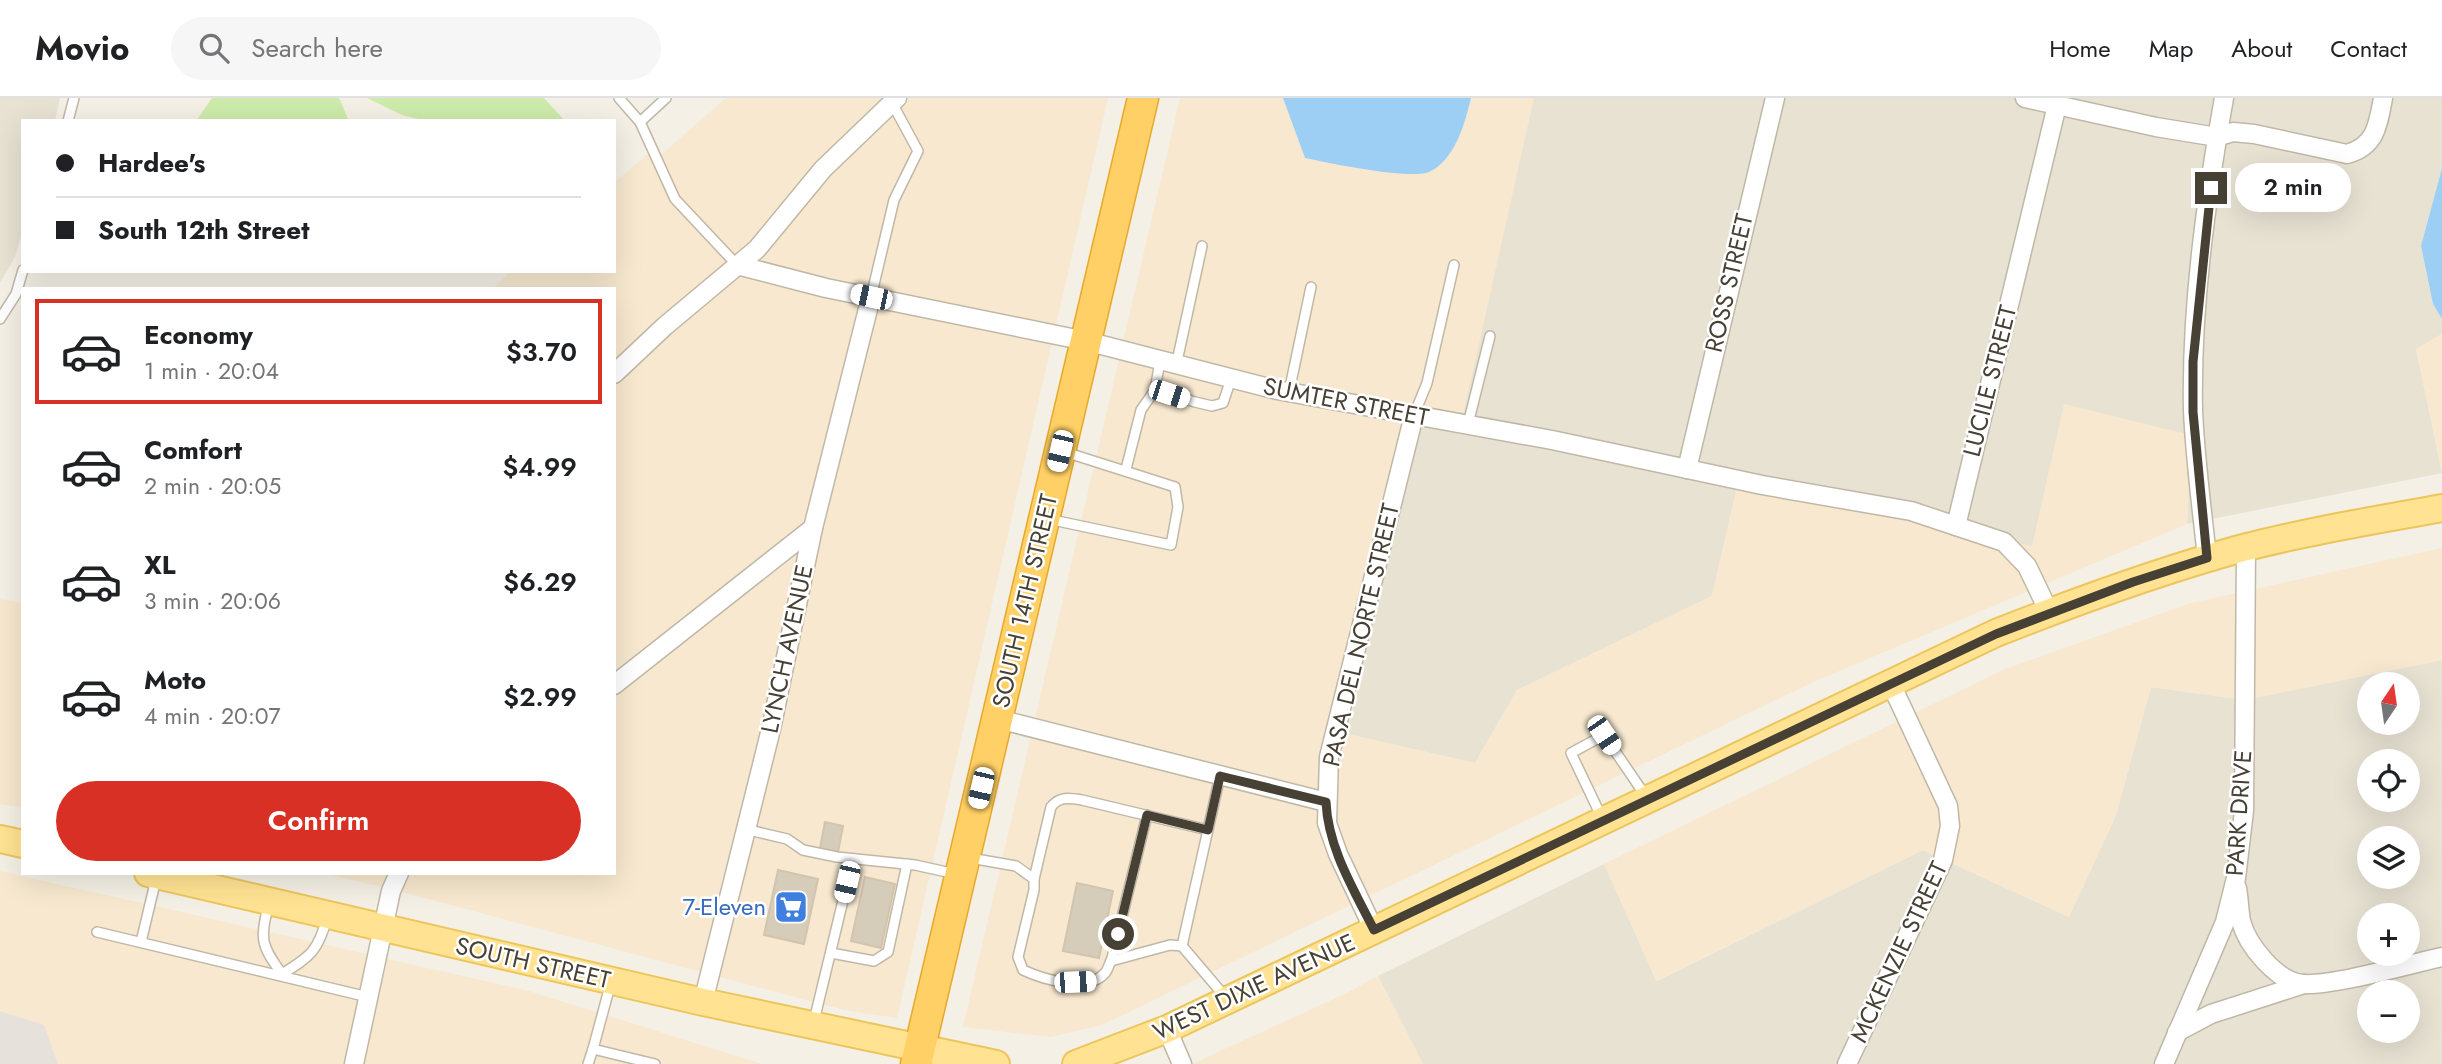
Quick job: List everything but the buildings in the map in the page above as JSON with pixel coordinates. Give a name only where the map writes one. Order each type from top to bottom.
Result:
[{"type":"highway","name":"SOUTH 14TH STREET","points":[[918,1057],[1143,98]]},
{"type":"main road","name":"WEST DIXIE AVENUE","points":[[1076,1064],[1167,1029],[1996,634],[2049,612],[2246,547],[2442,508]]},
{"type":"main road","points":[[0,839],[21,844]]},
{"type":"main road","name":"SOUTH STREET","points":[[157,875],[813,1026],[918,1057]]},
{"type":"main road","points":[[918,1057],[996,1064]]},
{"type":"street","name":"ROSS STREET","points":[[1687,469],[1774,98]]},
{"type":"street","points":[[2025,98],[2217,137],[2233,132],[2347,154],[2362,150],[2372,140],[2383,98]]},
{"type":"street","points":[[2207,558],[2193,412],[2193,362],[2204,238],[2224,98]]},
{"type":"street","points":[[616,372],[757,249],[823,170],[894,100]]},
{"type":"street","name":"LUCILE STREET","points":[[1956,526],[2057,105]]},
{"type":"street","name":"SUMTER STREET","points":[[737,265],[871,297],[1086,341],[1168,364],[1289,392],[1468,425],[1762,485],[1884,504],[1956,526]]},
{"type":"street","name":"LYNCH AVENUE","points":[[703,1002],[771,729],[813,528],[871,297]]},
{"type":"street","name":"PASA DEL NORTE STREET","points":[[1374,930],[1338,855],[1327,823],[1329,757],[1414,415]]},
{"type":"street","points":[[1956,526],[2004,542],[2015,551],[2027,565],[2049,612]]},
{"type":"street","points":[[616,683],[813,528]]},
{"type":"street","name":"PARK DRIVE","points":[[2164,1064],[2225,922],[2236,878],[2244,811],[2246,547]]},
{"type":"street","name":"MCKENZIE STREET","points":[[1847,1064],[1944,860],[1950,826],[1948,806],[1891,684]]},
{"type":"street","points":[[998,719],[1326,802]]},
{"type":"street","points":[[354,1064],[397,875]]},
{"type":"street","points":[[2236,878],[2241,921],[2247,936],[2279,972],[2304,984]]},
{"type":"street","points":[[2178,1032],[2211,1014],[2304,984],[2442,957]]},
{"type":"street","points":[[1167,1029],[1182,1064]]},
{"type":"lane","points":[[69,119],[74,98]]},
{"type":"lane","points":[[619,98],[640,122],[676,199],[737,265]]},
{"type":"lane","points":[[640,122],[666,98]]},
{"type":"lane","points":[[871,297],[894,200],[918,151],[894,100]]},
{"type":"lane","points":[[1126,469],[1141,410],[1168,364],[1202,246]]},
{"type":"lane","points":[[1414,415],[1427,383],[1454,265]]},
{"type":"lane","points":[[0,319],[16,294],[22,273]]},
{"type":"lane","points":[[1289,392],[1311,287]]},
{"type":"lane","points":[[1468,425],[1490,336]]},
{"type":"lane","points":[[1155,390],[1212,405],[1223,402],[1231,379]]},
{"type":"lane","points":[[1045,518],[1171,545],[1178,507],[1175,486],[1060,451]]},
{"type":"lane","points":[[1603,821],[1572,753],[1604,735],[1648,800]]},
{"type":"lane","points":[[1182,946],[1220,776]]},
{"type":"lane","points":[[1147,815],[1111,961],[1105,974],[1092,982],[1036,976],[1023,970],[1018,957],[1051,807],[1056,800],[1068,797],[1147,815],[1208,830]]},
{"type":"lane","points":[[745,829],[787,839],[803,850],[853,859],[907,864],[1016,866],[1034,879]]},
{"type":"lane","points":[[813,1026],[853,859]]},
{"type":"lane","points":[[831,953],[874,961],[888,952],[907,864]]},
{"type":"lane","points":[[141,942],[153,875]]},
{"type":"lane","points":[[269,902],[261,934],[264,949],[282,974]]},
{"type":"lane","points":[[282,974],[308,958],[320,945],[328,915]]},
{"type":"lane","points":[[97,932],[282,974],[368,997]]},
{"type":"lane","points":[[1111,961],[1170,945],[1182,946],[1228,1000]]},
{"type":"lane","points":[[588,1064],[612,981]]},
{"type":"lane","points":[[593,1049],[655,1064]]},
{"type":"shaded area","points":[[0,98],[60,98],[55,119],[21,119],[21,238],[15,257],[0,283]]},
{"type":"shaded area","points":[[726,98],[1108,98],[897,1018],[844,1010],[330,875],[616,875],[616,287],[494,287],[510,273],[616,273],[616,181],[649,153],[661,155]]},
{"type":"shaded area","points":[[1180,98],[1283,98],[1305,158],[1466,118],[1471,98],[1534,98],[1462,420],[1416,410],[1348,734],[1475,763],[1517,690],[1712,596],[1737,487],[2032,546],[2064,404],[2191,435],[2187,524],[1811,683],[1102,1025],[1050,1037],[963,1027]]},
{"type":"shaded area","points":[[1534,98],[2442,98],[2442,168],[2421,246],[2433,304],[2442,319],[2442,334],[2416,349],[2442,473],[2187,524],[2191,435],[2033,547],[1737,487],[1712,596],[1517,690],[1475,763],[1347,734],[1416,409]]},
{"type":"shaded area","points":[[2442,334],[2442,472],[2416,349]]},
{"type":"shaded area","points":[[2442,548],[2442,660],[2383,672],[2357,672],[2357,677],[2244,700],[2151,687],[2116,815],[2069,917],[1923,850],[1656,981],[1604,864],[2005,669],[2191,603]]},
{"type":"shaded area","points":[[0,599],[21,603],[21,808],[0,804]]},
{"type":"shaded area","points":[[2442,660],[2442,1064],[1423,1064],[1378,976],[1604,864],[1657,981],[1923,850],[2069,917],[2116,815],[2151,687],[2244,700],[2357,677],[2357,735],[2420,735],[2420,672],[2383,672]]},
{"type":"shaded area","points":[[0,871],[529,991],[762,1064],[58,1064],[44,1025],[0,1011]]},
{"type":"shaded area","points":[[1378,976],[1423,1064],[1192,1064],[1347,993]]},
{"type":"shaded area","points":[[0,1011],[44,1025],[58,1064],[0,1064]]},
{"type":"green space","points":[[212,98],[339,98],[348,119],[197,119]]},
{"type":"green space","points":[[367,98],[544,98],[563,119],[418,119],[402,115]]},
{"type":"water","points":[[1283,98],[1471,98],[1462,129],[1446,159],[1429,172],[1405,174],[1305,158]]},
{"type":"water","points":[[2442,168],[2442,319],[2433,304],[2421,246]]},
{"type":"place","name":"7-Eleven","points":[[791,907]]},
{"type":"route","points":[[1118,934],[1147,815],[1208,830],[1220,776],[1326,802],[1327,823],[1338,855],[1374,930],[1996,634],[2049,612],[2207,558],[2193,412],[2193,362],[2211,188]]}]
